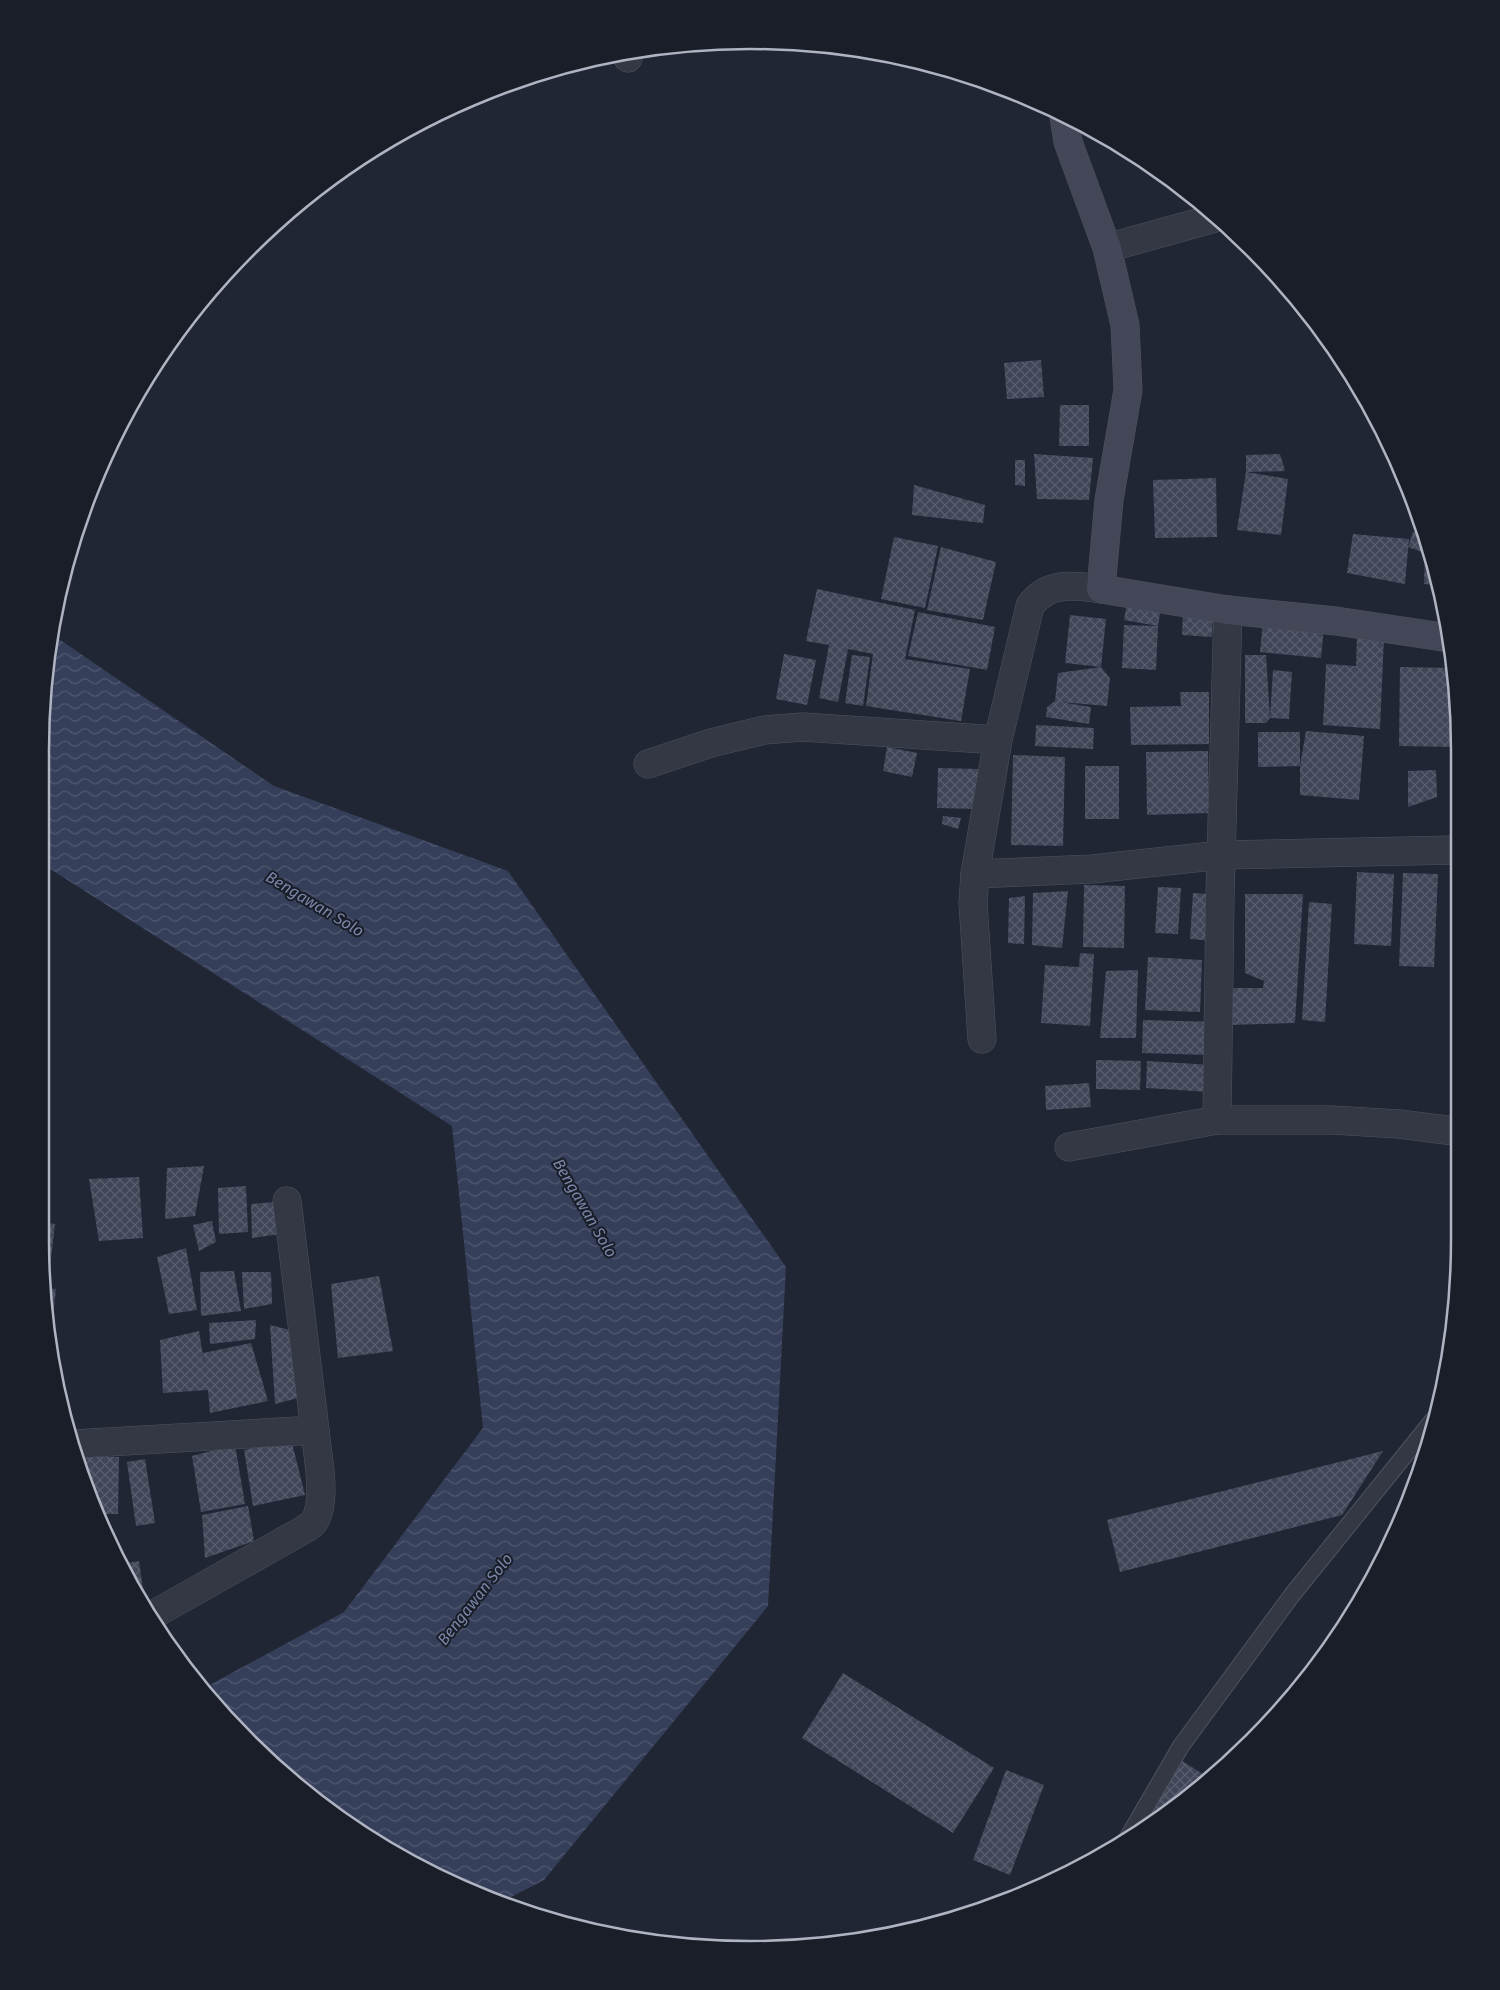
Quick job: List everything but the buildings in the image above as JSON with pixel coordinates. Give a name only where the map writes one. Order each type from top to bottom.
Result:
[{"type":"street","points":[[1066,129],[1107,248],[1125,324],[1128,390],[1109,500],[1101,589]]},
{"type":"street","points":[[1107,248],[1208,220]]},
{"type":"street","points":[[982,1039],[973,903],[975,874],[998,740],[1030,606],[1035,599],[1044,592],[1075,585],[1228,610],[1336,622],[1442,637]]},
{"type":"street","points":[[1217,1120],[1228,610]]},
{"type":"street","points":[[648,764],[711,743],[756,732],[803,726],[998,740]]},
{"type":"street","points":[[975,874],[1092,869],[1222,855],[1451,850]]},
{"type":"street","points":[[1069,1147],[1217,1120],[1332,1120],[1451,1130]]},
{"type":"street","points":[[156,1613],[305,1529],[314,1522],[321,1505],[315,1430],[287,1201]]},
{"type":"street","points":[[80,1444],[315,1430]]},
{"type":"lane","points":[[1134,1827],[1181,1746],[1292,1595],[1424,1432]]},
{"type":"water","name":"Bengawan Solo","points":[[58,638],[274,786],[508,871],[786,1267],[768,1606],[544,1880],[509,1898],[440,1869],[360,1823],[323,1796],[254,1736],[209,1685],[344,1612],[483,1428],[452,1126],[49,868],[50,704]]}]
